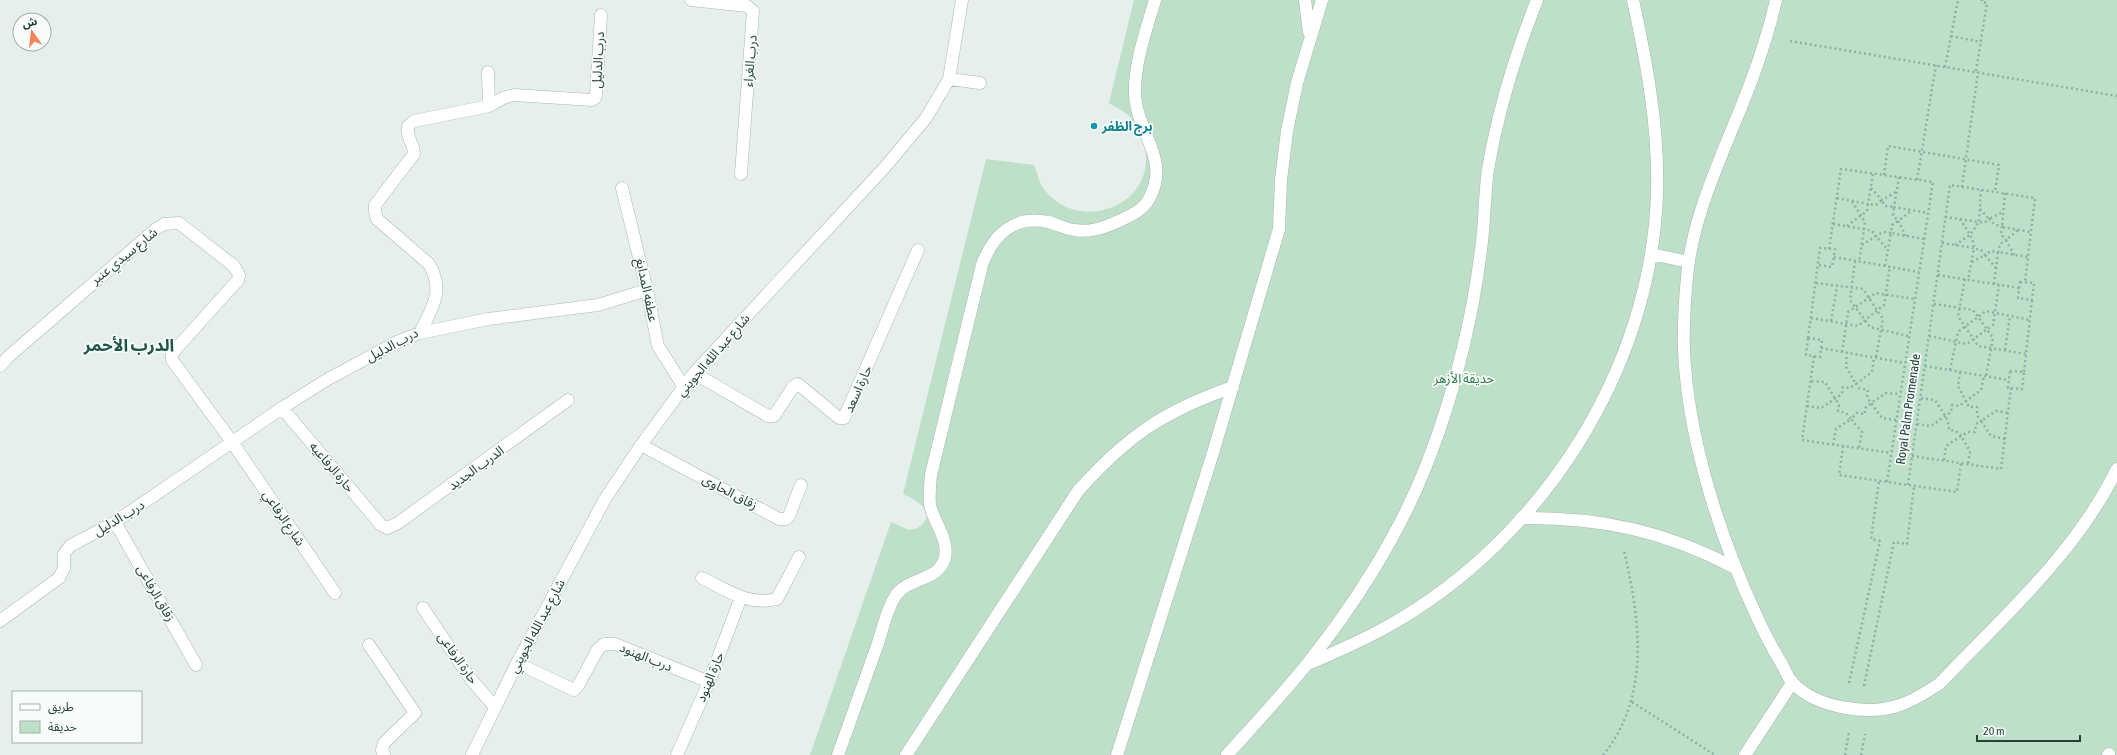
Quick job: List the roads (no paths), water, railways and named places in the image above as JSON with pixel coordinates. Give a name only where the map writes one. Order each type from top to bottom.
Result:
[{"type":"street","name":"درب الغراء","points":[[691,0],[746,6],[753,11],[754,17],[741,174]]},
{"type":"street","name":"شارع عبد الله الجويني","points":[[472,755],[517,663],[605,499],[641,445],[694,373],[886,166],[926,118],[948,79],[962,0]]},
{"type":"street","points":[[838,755],[884,621],[896,595],[903,587],[913,581],[934,574],[941,567],[945,558],[944,541],[934,520],[930,506],[930,475],[982,265],[988,248],[999,234],[1014,225],[1031,221],[1049,222],[1075,231],[1105,228],[1132,216],[1141,210],[1154,190],[1157,179],[1157,166],[1138,110],[1135,80],[1155,0]]},
{"type":"street","points":[[1305,0],[1310,36]]},
{"type":"street","points":[[1117,755],[1233,387],[1279,229],[1287,131],[1297,83],[1322,0]]},
{"type":"street","points":[[1227,755],[1307,664],[1340,620],[1372,572],[1400,522],[1424,471],[1447,404],[1473,302],[1483,234],[1488,171],[1502,105],[1520,41],[1536,0]]},
{"type":"street","points":[[1307,664],[1350,646],[1377,632],[1429,600],[1466,572],[1500,541],[1521,518],[1559,471],[1581,439],[1618,368],[1631,331],[1651,254],[1657,196],[1657,137],[1650,78],[1633,0]]},
{"type":"street","points":[[1776,0],[1767,37],[1706,195],[1689,262],[1684,310],[1684,352],[1690,401],[1710,496],[1735,568],[1767,639],[1792,683],[1810,696],[1830,705],[1859,709],[1875,710],[1898,706],[1920,697],[1939,684],[2054,563],[2082,529],[2105,493],[2117,469]]},
{"type":"street","name":"درب الدليل","points":[[0,621],[59,578],[64,568],[64,554],[70,546],[116,522],[282,408],[328,379],[399,341],[420,333],[437,296],[435,274],[429,264],[377,219],[375,204],[414,154],[414,148],[407,135],[408,126],[414,121],[490,106],[503,98],[514,95],[587,100],[596,98],[601,15]]},
{"type":"street","points":[[488,72],[490,106]]},
{"type":"street","points":[[948,79],[980,83]]},
{"type":"street","name":"عطفه المدابغ","points":[[622,188],[647,290],[658,346],[684,387]]},
{"type":"street","name":"شارع سيدي عنبر","points":[[0,366],[8,357],[84,290],[156,229],[164,224],[179,223],[234,266],[239,275],[238,280],[172,354],[175,365],[232,442]]},
{"type":"street","name":"حارة اسعد","points":[[694,373],[768,416],[774,416],[793,387],[798,384],[839,418],[844,418],[918,250]]},
{"type":"street","points":[[1651,254],[1689,262]]},
{"type":"street","points":[[420,333],[488,319],[598,305],[647,290]]},
{"type":"street","points":[[906,755],[1078,491],[1105,461],[1133,437],[1165,416],[1198,399],[1233,387]]},
{"type":"street","name":"الدرب الجديد","points":[[381,525],[387,528],[398,523],[568,400]]},
{"type":"street","name":"حارة الرفاعيه","points":[[282,408],[381,525]]},
{"type":"street","name":"شارع الرفاعي","points":[[232,442],[335,593]]},
{"type":"street","name":"زقاق الحاوى","points":[[641,445],[779,519],[786,519],[789,516],[801,485]]},
{"type":"street","points":[[1521,518],[1553,517],[1616,524],[1678,541],[1707,553],[1735,568]]},
{"type":"street","name":"زقاق الرفاعى","points":[[116,522],[196,664]]},
{"type":"street","points":[[702,578],[741,598],[764,602],[777,598],[799,557]]},
{"type":"street","name":"حارة الهنود","points":[[677,755],[709,682],[741,598]]},
{"type":"street","name":"حارة الرفاعى","points":[[423,608],[470,678],[495,707]]},
{"type":"street","name":"درب الهنود","points":[[517,663],[574,690],[578,686],[598,649],[604,644],[615,644],[709,682]]},
{"type":"street","points":[[369,645],[415,713],[384,743],[382,750],[384,755]]},
{"type":"street","points":[[1745,755],[1792,683]]},
{"type":"place","name":"برج الظفر","points":[[1094,126]]},
{"type":"district","name":"الدرب الأحمر","points":[[129,345]]},
{"type":"park label","name":"حديقة الأزهر","points":[[1464,378]]}]
